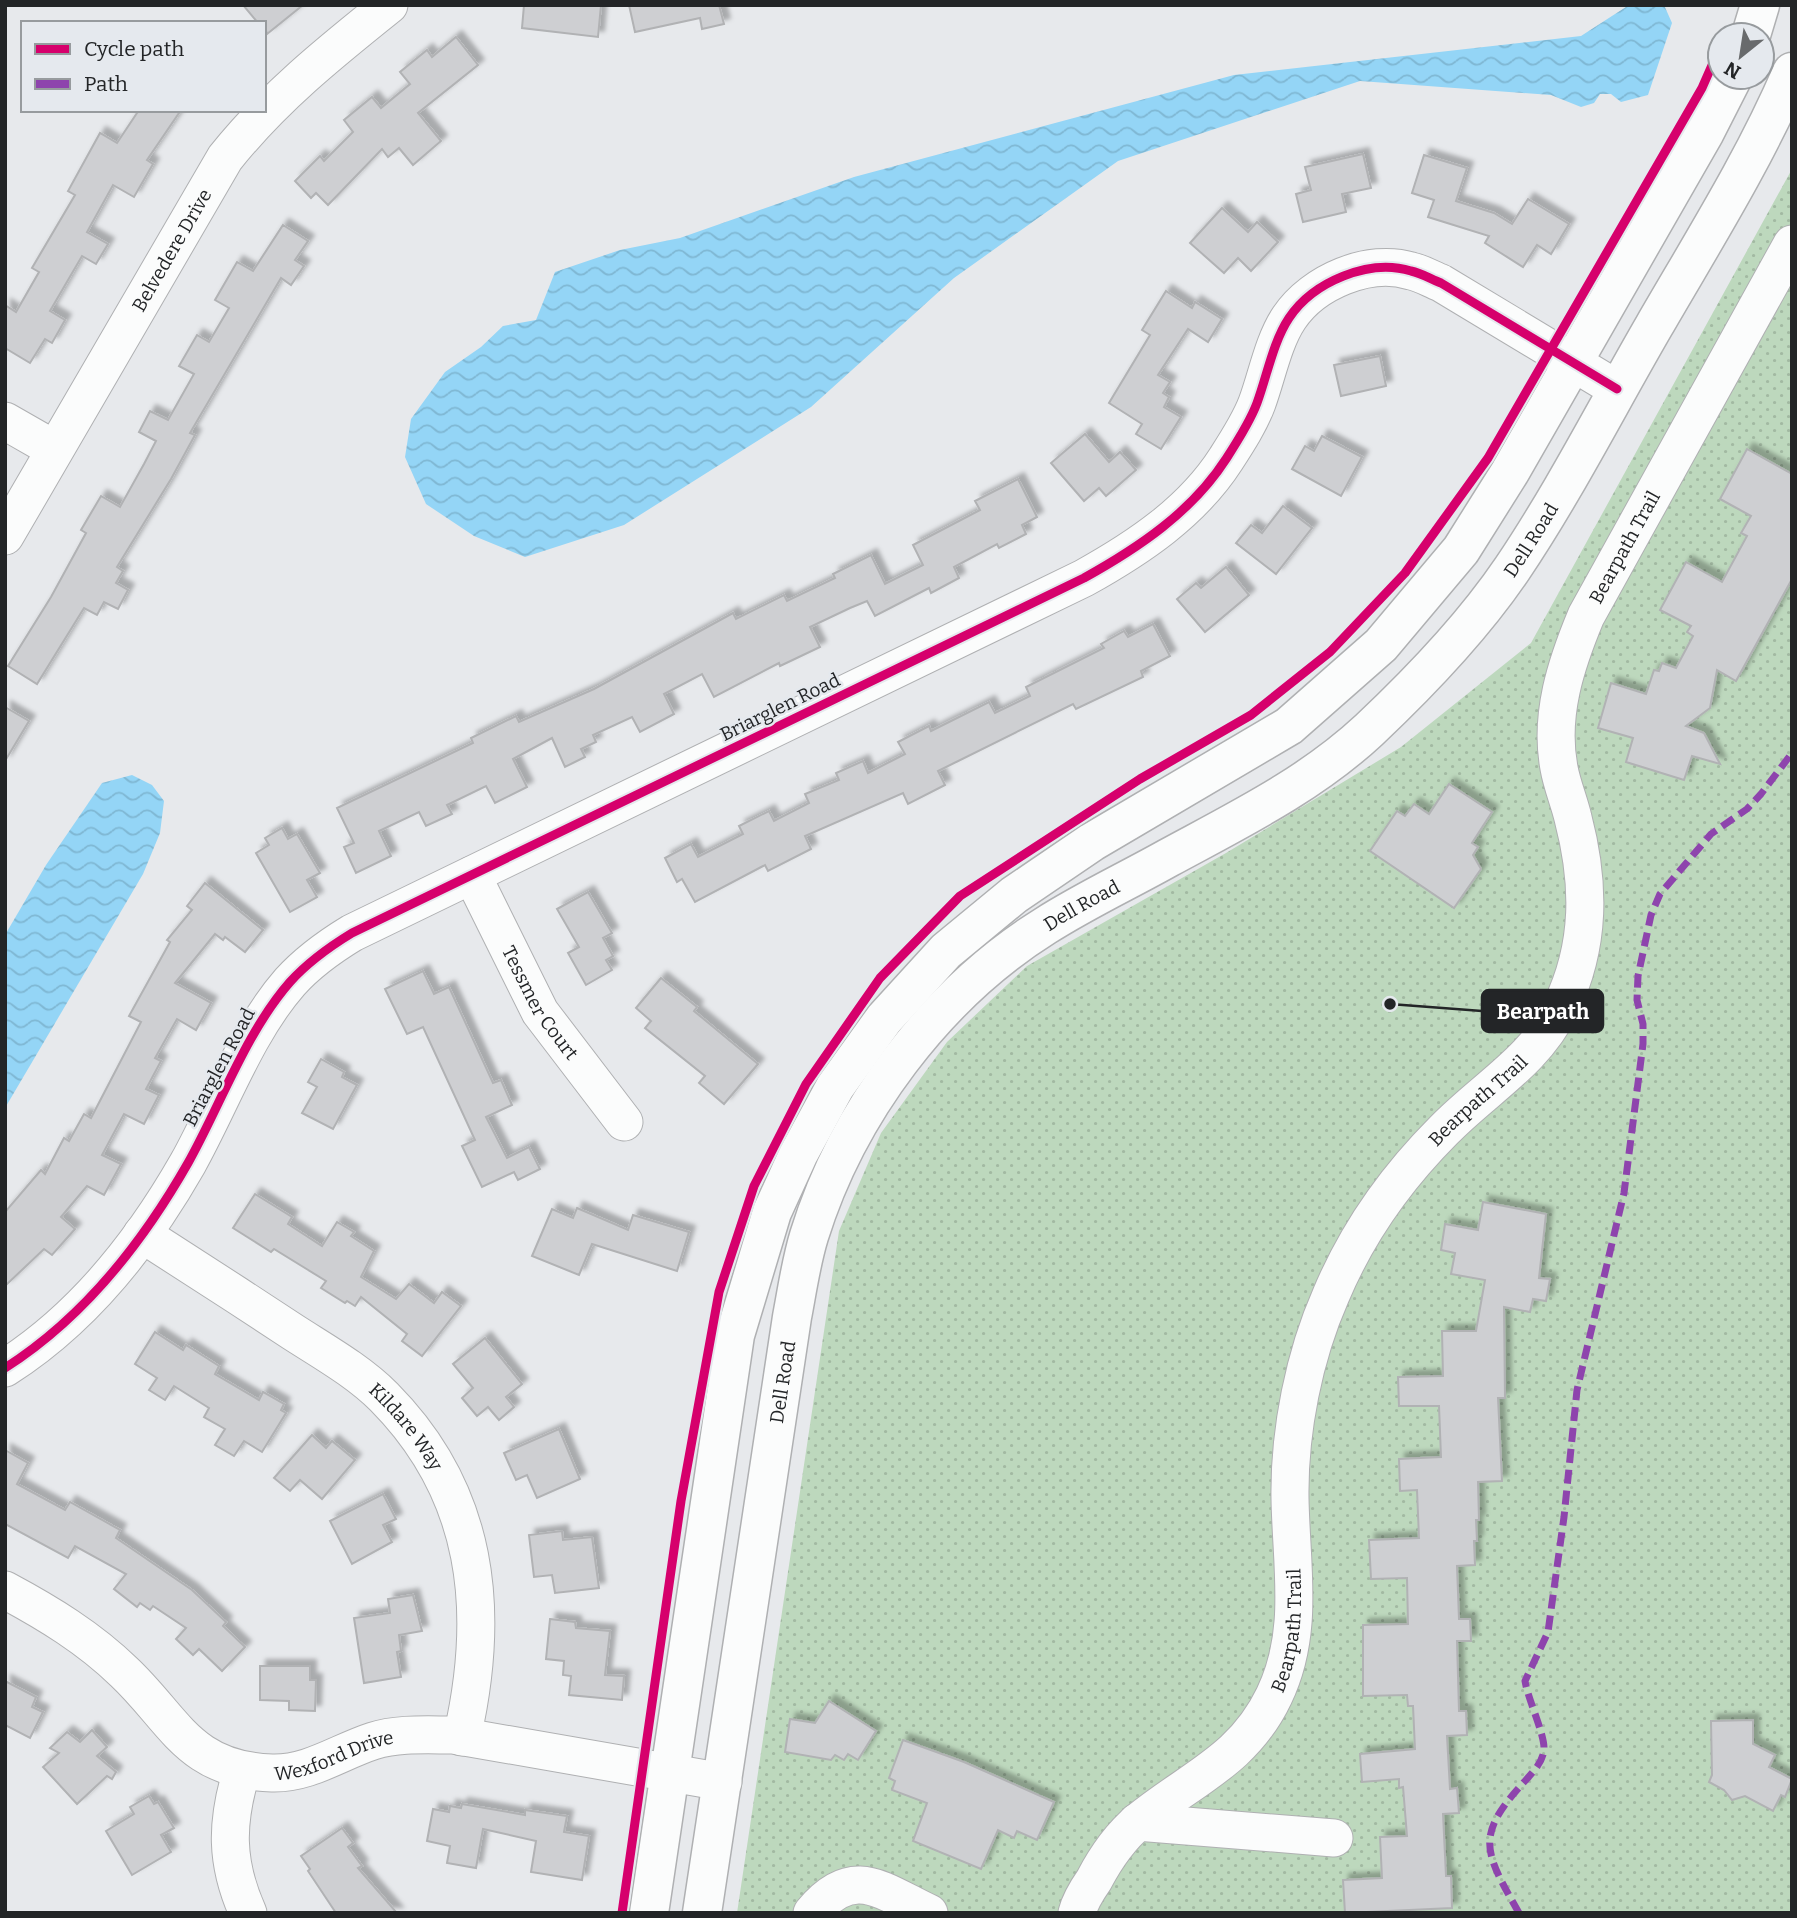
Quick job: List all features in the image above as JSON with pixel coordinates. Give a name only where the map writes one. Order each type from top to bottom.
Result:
[{"type":"main road","name":"Dell Road","points":[[702,1913],[792,1317],[808,1239],[825,1191],[879,1092],[939,1016],[992,964],[1044,926],[1289,793],[1365,734],[1424,675],[1510,572],[1749,161],[1792,72]]},
{"type":"main road","points":[[649,1913],[735,1335],[772,1212],[798,1155],[835,1087],[884,1019],[938,960],[1014,895],[1092,842],[1289,726],[1381,645],[1461,550],[1572,365],[1705,132],[1725,91]]},
{"type":"street","name":"Belvedere Drive","points":[[266,109],[300,77],[386,6]]},
{"type":"street","name":"Belvedere Drive","points":[[5,536],[225,158],[263,112]]},
{"type":"street","name":"Bearpath Trail","points":[[1077,1913],[1104,1861],[1137,1822],[1218,1768],[1249,1735],[1274,1697],[1288,1654],[1296,1610],[1290,1496],[1298,1415],[1308,1361],[1330,1296],[1360,1236],[1400,1179],[1445,1129],[1533,1051],[1560,1009],[1579,963],[1587,914],[1584,865],[1558,767],[1557,715],[1566,664],[1592,604],[1792,244]]},
{"type":"street","name":"Briarglen Road","points":[[5,1368],[65,1323],[111,1274],[142,1234],[188,1164],[264,1018],[289,983],[318,955],[352,933],[1084,578],[1138,548],[1185,508],[1224,461],[1255,407],[1289,318],[1313,294],[1342,276],[1375,268],[1410,270],[1441,283],[1550,347],[1572,365],[1617,389]]},
{"type":"street","points":[[5,421],[54,449]]},
{"type":"street","name":"Tessmer Court","points":[[472,876],[540,1013],[624,1122]]},
{"type":"street","name":"Kildare Way","points":[[142,1234],[337,1360],[383,1396],[421,1442],[451,1493],[470,1550],[476,1595],[475,1666],[462,1737]]},
{"type":"street","name":"Wexford Drive","points":[[5,1590],[85,1639],[125,1673],[181,1738],[208,1757],[242,1770],[274,1773],[307,1769],[375,1741],[401,1737],[462,1737],[723,1782]]},
{"type":"street","points":[[242,1770],[230,1808],[230,1849],[236,1887],[248,1913]]},
{"type":"street","points":[[1137,1822],[1334,1838]]},
{"type":"street","points":[[812,1913],[847,1884],[867,1884],[929,1913]]},
{"type":"green space","points":[[1792,169],[1792,1913],[737,1913],[839,1231],[881,1133],[947,1042],[1027,966],[1226,853],[1401,747],[1531,643]]},
{"type":"water","points":[[1629,5],[1664,5],[1672,23],[1648,95],[1621,102],[1611,94],[1600,94],[1594,103],[1581,107],[1551,95],[1360,81],[1118,161],[954,278],[811,407],[624,525],[525,557],[474,536],[426,504],[405,457],[411,419],[445,372],[481,347],[503,326],[536,320],[555,272],[620,250],[680,238],[854,177],[1234,75],[1581,36]]},
{"type":"water","points":[[132,775],[152,785],[164,801],[160,833],[143,874],[5,1108],[5,935],[46,865],[102,783]]},
{"type":"building","points":[[243,5],[303,5],[267,34],[266,21],[256,21]]},
{"type":"building","points":[[524,5],[601,5],[598,37],[522,28]]},
{"type":"building","points":[[629,5],[719,5],[724,24],[702,29],[700,18],[635,32]]},
{"type":"building","points":[[456,37],[478,65],[418,113],[441,141],[413,165],[399,148],[388,157],[382,149],[328,205],[316,193],[311,198],[295,181],[320,156],[324,161],[353,132],[344,120],[372,97],[381,108],[410,84],[400,72],[427,50],[432,57]]},
{"type":"building","points":[[138,112],[180,112],[147,160],[153,164],[134,197],[113,185],[87,232],[108,244],[96,264],[82,256],[50,311],[65,320],[52,343],[45,339],[30,363],[5,348],[5,305],[16,312],[39,272],[32,268],[75,195],[68,191],[100,133],[117,143]]},
{"type":"building","points":[[1363,154],[1371,188],[1342,194],[1346,212],[1303,222],[1296,194],[1311,190],[1305,167]]},
{"type":"building","points":[[1424,155],[1467,168],[1456,201],[1494,213],[1512,224],[1528,199],[1569,224],[1551,254],[1537,245],[1523,267],[1485,243],[1489,236],[1428,217],[1434,200],[1412,193]]},
{"type":"building","points":[[1222,208],[1248,232],[1257,222],[1278,242],[1251,271],[1238,258],[1224,273],[1190,243]]},
{"type":"building","points":[[283,225],[308,241],[295,260],[304,266],[291,285],[281,278],[190,433],[195,435],[171,479],[117,567],[123,571],[116,583],[128,590],[118,609],[104,602],[97,615],[84,608],[37,684],[8,666],[51,597],[86,533],[81,530],[101,496],[120,507],[156,441],[139,432],[150,411],[168,420],[194,374],[179,366],[197,335],[209,342],[229,308],[215,300],[237,262],[253,271]]},
{"type":"building","points":[[1166,291],[1192,308],[1195,302],[1222,319],[1208,342],[1188,329],[1158,375],[1170,382],[1163,393],[1169,397],[1164,407],[1181,417],[1161,449],[1136,434],[1142,424],[1109,403],[1150,335],[1142,330]]},
{"type":"building","points":[[1380,356],[1386,386],[1341,396],[1334,365]]},
{"type":"building","points":[[1085,434],[1109,462],[1120,452],[1136,470],[1106,496],[1099,488],[1084,501],[1051,463]]},
{"type":"building","points":[[1322,436],[1362,457],[1341,496],[1292,469],[1305,446],[1314,451]]},
{"type":"building","points":[[1747,449],[1792,474],[1792,579],[1736,681],[1717,670],[1710,708],[1686,726],[1704,733],[1720,764],[1692,756],[1684,780],[1626,762],[1633,738],[1598,728],[1611,683],[1646,694],[1654,670],[1659,671],[1662,663],[1676,668],[1693,636],[1687,632],[1691,626],[1660,610],[1686,562],[1722,582],[1747,536],[1741,533],[1751,516],[1720,499]]},
{"type":"building","points":[[1018,479],[1037,517],[1022,525],[1026,534],[999,548],[997,544],[954,567],[959,578],[931,593],[929,588],[875,616],[867,601],[810,627],[820,647],[780,666],[779,663],[714,697],[702,674],[664,694],[674,714],[640,732],[632,717],[593,735],[596,742],[581,749],[585,757],[565,767],[552,738],[513,759],[527,787],[495,803],[486,786],[447,805],[452,814],[426,826],[419,812],[379,831],[391,856],[356,873],[344,847],[354,843],[337,808],[473,743],[471,738],[516,716],[519,722],[594,689],[733,613],[736,619],[784,595],[787,601],[835,578],[833,574],[871,555],[885,584],[923,565],[913,545],[980,510],[975,501]]},
{"type":"building","points":[[1283,506],[1312,528],[1276,574],[1236,543],[1251,525],[1262,533]]},
{"type":"building","points":[[1226,567],[1249,595],[1205,632],[1177,599],[1196,583],[1201,588]]},
{"type":"building","points":[[1153,624],[1170,656],[1141,671],[1143,677],[1076,709],[1073,704],[938,771],[945,785],[908,804],[903,793],[805,836],[811,849],[768,871],[765,865],[695,902],[682,879],[677,882],[665,858],[691,844],[698,857],[743,834],[739,826],[769,811],[774,821],[809,803],[805,794],[839,780],[836,773],[863,761],[868,773],[905,754],[898,742],[929,726],[931,731],[989,702],[995,713],[1030,696],[1026,687],[1104,648],[1101,644],[1124,631],[1128,637]]},
{"type":"building","points":[[5,707],[29,721],[5,761]]},
{"type":"building","points":[[1449,784],[1492,812],[1472,843],[1478,847],[1473,855],[1481,869],[1454,908],[1370,851],[1397,811],[1405,816],[1414,804],[1429,814]]},
{"type":"building","points":[[282,828],[288,839],[297,834],[320,873],[307,880],[317,897],[290,912],[256,853],[269,845],[265,838]]},
{"type":"building","points":[[205,883],[263,930],[245,952],[225,937],[223,940],[215,934],[175,983],[211,1003],[196,1030],[177,1019],[155,1058],[161,1061],[146,1089],[159,1095],[144,1124],[124,1114],[102,1155],[121,1164],[104,1195],[87,1186],[61,1217],[75,1229],[52,1255],[44,1249],[5,1286],[5,1212],[41,1170],[45,1174],[64,1138],[69,1141],[84,1114],[91,1118],[141,1022],[129,1016],[170,942],[167,940],[192,910],[187,906]]},
{"type":"building","points":[[588,892],[612,933],[603,938],[613,956],[606,960],[612,970],[586,985],[568,953],[579,947],[557,909]]},
{"type":"building","points":[[423,971],[434,994],[449,987],[493,1083],[501,1080],[512,1105],[486,1117],[507,1158],[529,1147],[540,1169],[518,1180],[514,1172],[482,1187],[462,1146],[475,1140],[423,1027],[407,1034],[385,989]]},
{"type":"building","points":[[661,978],[697,1007],[694,1011],[758,1064],[724,1104],[699,1083],[705,1076],[645,1028],[651,1021],[636,1008]]},
{"type":"building","points":[[321,1059],[344,1072],[342,1077],[357,1085],[333,1129],[302,1113],[317,1087],[308,1082]]},
{"type":"building","points":[[255,1194],[292,1217],[288,1224],[322,1246],[337,1222],[354,1232],[351,1236],[374,1251],[361,1277],[396,1299],[409,1284],[434,1303],[442,1292],[461,1306],[422,1356],[402,1341],[407,1334],[361,1297],[355,1306],[347,1301],[345,1303],[321,1288],[326,1281],[233,1228]]},
{"type":"building","points":[[1483,1202],[1546,1214],[1539,1278],[1550,1279],[1546,1301],[1533,1299],[1530,1312],[1504,1307],[1505,1398],[1498,1398],[1502,1481],[1478,1482],[1479,1520],[1476,1520],[1477,1541],[1474,1541],[1475,1565],[1457,1566],[1459,1619],[1470,1619],[1471,1641],[1457,1641],[1459,1711],[1466,1711],[1467,1735],[1447,1736],[1450,1789],[1457,1788],[1459,1813],[1443,1814],[1446,1876],[1451,1876],[1452,1908],[1345,1913],[1343,1880],[1382,1878],[1380,1837],[1407,1836],[1403,1787],[1399,1788],[1399,1779],[1362,1782],[1360,1754],[1415,1749],[1413,1706],[1408,1706],[1407,1695],[1363,1696],[1363,1625],[1408,1624],[1407,1578],[1371,1579],[1369,1540],[1419,1538],[1417,1490],[1400,1491],[1399,1459],[1441,1457],[1439,1406],[1399,1406],[1398,1377],[1443,1376],[1442,1331],[1476,1331],[1485,1280],[1451,1274],[1455,1253],[1441,1250],[1445,1224],[1478,1230]]},
{"type":"building","points":[[577,1208],[628,1230],[633,1215],[689,1232],[677,1271],[592,1244],[579,1275],[532,1256],[552,1209],[573,1218]]},
{"type":"building","points":[[155,1332],[183,1350],[186,1345],[219,1366],[215,1374],[259,1400],[263,1392],[284,1404],[281,1410],[286,1413],[262,1452],[244,1441],[234,1456],[215,1445],[225,1429],[204,1417],[209,1408],[174,1386],[165,1400],[149,1390],[157,1378],[135,1364]]},
{"type":"building","points":[[485,1338],[522,1384],[506,1397],[514,1407],[499,1420],[488,1407],[477,1416],[462,1398],[473,1388],[453,1364]]},
{"type":"building","points":[[559,1429],[580,1479],[537,1498],[527,1475],[516,1480],[504,1453]]},
{"type":"building","points":[[312,1435],[326,1448],[332,1441],[355,1460],[322,1499],[300,1480],[290,1491],[274,1478]]},
{"type":"building","points":[[5,1450],[28,1463],[17,1484],[65,1510],[70,1502],[120,1530],[116,1538],[192,1590],[226,1622],[223,1626],[245,1647],[222,1671],[199,1649],[193,1655],[176,1639],[186,1628],[153,1606],[150,1610],[140,1603],[137,1607],[114,1589],[126,1574],[75,1546],[68,1558],[5,1524]]},
{"type":"building","points":[[383,1494],[396,1519],[383,1525],[392,1542],[352,1564],[330,1521]]},
{"type":"building","points":[[562,1531],[563,1540],[592,1537],[599,1588],[555,1593],[552,1575],[534,1577],[529,1535]]},
{"type":"building","points":[[413,1595],[422,1631],[399,1635],[401,1651],[397,1652],[401,1677],[364,1683],[354,1618],[390,1613],[388,1599]]},
{"type":"building","points":[[550,1619],[575,1622],[576,1628],[610,1631],[605,1675],[624,1676],[622,1700],[569,1695],[571,1676],[563,1675],[564,1661],[546,1659]]},
{"type":"building","points":[[260,1666],[310,1666],[310,1680],[316,1680],[315,1711],[289,1710],[289,1701],[260,1700]]},
{"type":"building","points":[[5,1681],[36,1697],[32,1707],[43,1712],[30,1738],[5,1725]]},
{"type":"building","points":[[829,1701],[876,1731],[858,1760],[848,1754],[844,1760],[835,1755],[831,1760],[785,1752],[790,1719],[815,1723]]},
{"type":"building","points":[[1753,1720],[1753,1744],[1775,1755],[1769,1767],[1792,1779],[1785,1797],[1781,1795],[1773,1811],[1745,1796],[1732,1800],[1724,1790],[1709,1782],[1712,1775],[1711,1721]]},
{"type":"building","points":[[92,1730],[107,1747],[97,1756],[116,1772],[112,1779],[107,1776],[77,1804],[43,1767],[59,1753],[50,1748],[67,1732],[80,1742]]},
{"type":"building","points":[[903,1740],[964,1762],[1054,1802],[1037,1840],[1017,1831],[1014,1838],[998,1830],[981,1869],[913,1841],[927,1803],[892,1790],[895,1781],[889,1778]]},
{"type":"building","points":[[149,1796],[154,1804],[158,1802],[174,1828],[161,1835],[171,1852],[132,1875],[106,1831],[134,1814],[130,1807]]},
{"type":"building","points":[[462,1804],[525,1815],[525,1810],[567,1816],[564,1832],[589,1836],[582,1880],[531,1872],[536,1841],[483,1829],[476,1868],[447,1863],[450,1846],[427,1841],[433,1809],[449,1812],[450,1806],[461,1808]]},
{"type":"building","points":[[342,1828],[353,1843],[348,1847],[362,1866],[358,1868],[397,1913],[336,1913],[308,1871],[310,1869],[301,1856]]},
{"type":"marked path","points":[[1519,1913],[1492,1858],[1491,1831],[1498,1816],[1538,1766],[1544,1753],[1525,1681],[1548,1632],[1564,1517],[1577,1390],[1624,1193],[1643,1044],[1643,1024],[1637,1000],[1638,976],[1651,915],[1660,894],[1711,834],[1747,809],[1792,753]]},
{"type":"cycle path","points":[[622,1913],[681,1501],[719,1292],[754,1186],[806,1084],[880,978],[960,896],[1140,779],[1251,715],[1330,652],[1405,573],[1488,458],[1706,79]]},
{"type":"cycle path","points":[[5,1368],[60,1326],[131,1250],[188,1163],[260,1023],[290,982],[311,961],[352,933],[1084,578],[1144,541],[1197,496],[1235,446],[1261,393],[1283,327],[1299,305],[1327,284],[1343,276],[1378,268],[1419,273],[1441,283],[1617,389]]},
{"type":"place","name":"Bearpath","points":[[1390,1004]]}]
